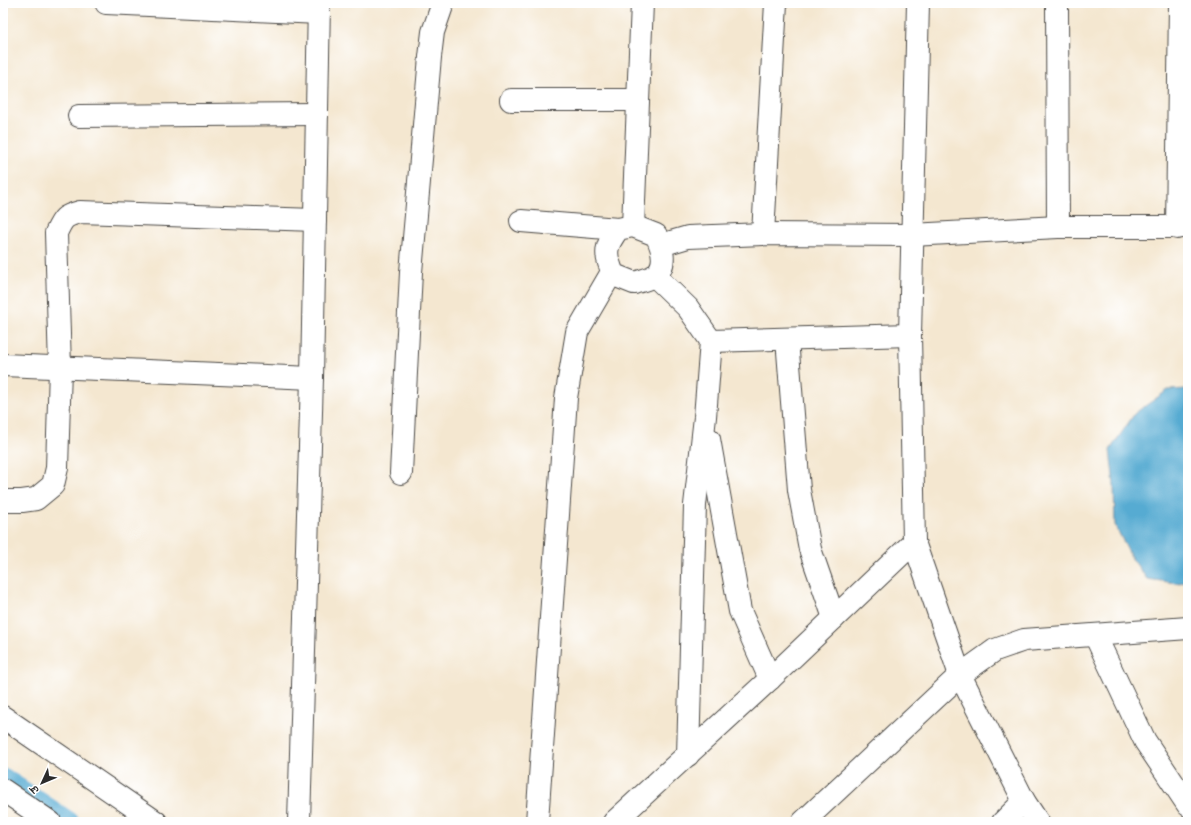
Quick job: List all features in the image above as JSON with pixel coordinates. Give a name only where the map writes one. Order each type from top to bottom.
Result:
[{"type":"street","points":[[106,3],[319,8],[312,378],[299,822]]},
{"type":"street","points":[[401,474],[411,272],[429,65],[433,32],[443,3]]},
{"type":"street","points":[[521,222],[626,228],[656,235],[663,255],[660,268],[655,276],[634,283],[614,275],[606,254],[609,243],[626,228],[638,100],[642,3]]},
{"type":"street","points":[[763,234],[776,3]]},
{"type":"street","points":[[918,3],[910,335],[914,542],[960,675],[1024,801],[1038,822]]},
{"type":"street","points":[[1057,3],[1058,227]]},
{"type":"street","points":[[661,246],[688,237],[763,234],[912,235],[1058,227],[1182,228],[1184,59],[1180,3]]},
{"type":"street","points":[[511,100],[638,100]]},
{"type":"street","points":[[79,116],[317,114]]},
{"type":"street","points":[[3,501],[36,499],[53,485],[57,468],[60,368],[56,232],[62,220],[68,215],[80,212],[315,220]]},
{"type":"street","points":[[537,822],[566,398],[577,332],[612,272]]},
{"type":"street","points":[[655,276],[688,308],[711,341],[705,417],[695,505],[688,755]]},
{"type":"street","points":[[711,341],[910,335]]},
{"type":"street","points":[[787,339],[799,490],[810,549],[834,618]]},
{"type":"street","points":[[3,365],[312,378]]},
{"type":"street","points":[[705,417],[740,611],[770,679]]},
{"type":"street","points":[[614,822],[770,679],[914,542]]},
{"type":"street","points":[[803,822],[960,675],[995,650],[1024,640],[1188,628]]},
{"type":"street","points":[[1095,635],[1145,741],[1188,805]]},
{"type":"street","points":[[3,717],[156,822]]},
{"type":"street","points":[[3,790],[50,822]]},
{"type":"street","points":[[1003,822],[1024,801]]},
{"type":"water","points":[[1188,389],[1188,582],[1176,583],[1147,579],[1131,557],[1115,525],[1114,485],[1110,450],[1135,413],[1168,390]]},
{"type":"waterway","points":[[3,778],[69,822]]}]
